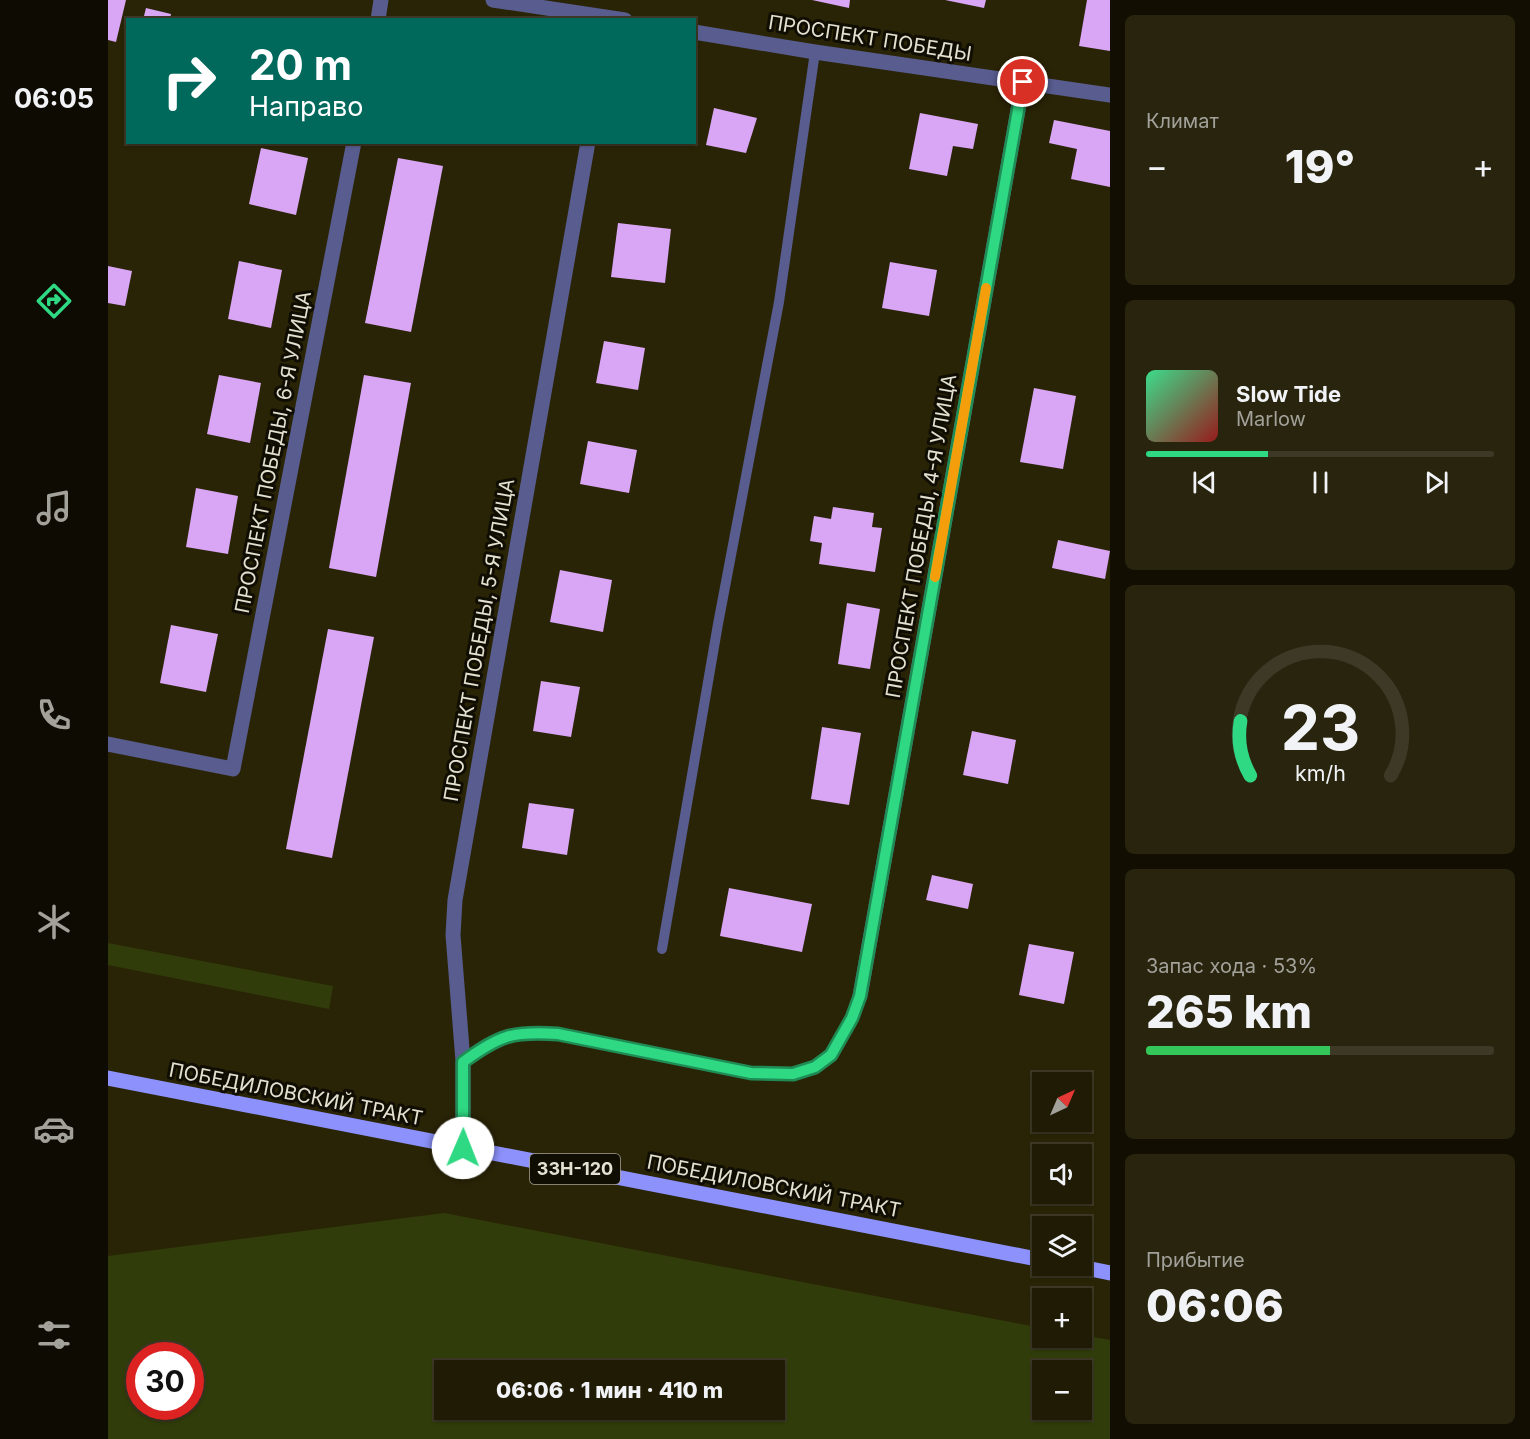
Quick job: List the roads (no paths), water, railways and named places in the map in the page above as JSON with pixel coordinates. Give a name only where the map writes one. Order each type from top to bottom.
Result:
[{"type":"main road","name":"ПОБЕДИЛОВСКИЙ ТРАКТ","points":[[108,1078],[1032,1258]]},
{"type":"main road","points":[[1092,1269],[1110,1273]]},
{"type":"street","points":[[378,18],[381,0]]},
{"type":"street","points":[[493,0],[608,18]]},
{"type":"street","name":"ПРОСПЕКТ ПОБЕДЫ","points":[[696,32],[1110,95]]},
{"type":"street","name":"ПРОСПЕКТ ПОБЕДЫ, 4-Я УЛИЦА","points":[[860,996],[1023,82]]},
{"type":"street","name":"ПРОСПЕКТ ПОБЕДЫ, 6-Я УЛИЦА","points":[[108,744],[233,770],[354,144]]},
{"type":"street","name":"ПРОСПЕКТ ПОБЕДЫ, 5-Я УЛИЦА","points":[[463,1148],[463,1062],[453,935],[455,900],[588,144]]},
{"type":"lane","points":[[662,949],[716,636],[779,302],[815,52]]},
{"type":"lane","points":[[463,1062],[506,1036],[528,1032],[558,1034],[751,1073],[793,1074],[815,1067],[831,1055],[852,1018],[860,996]]}]
